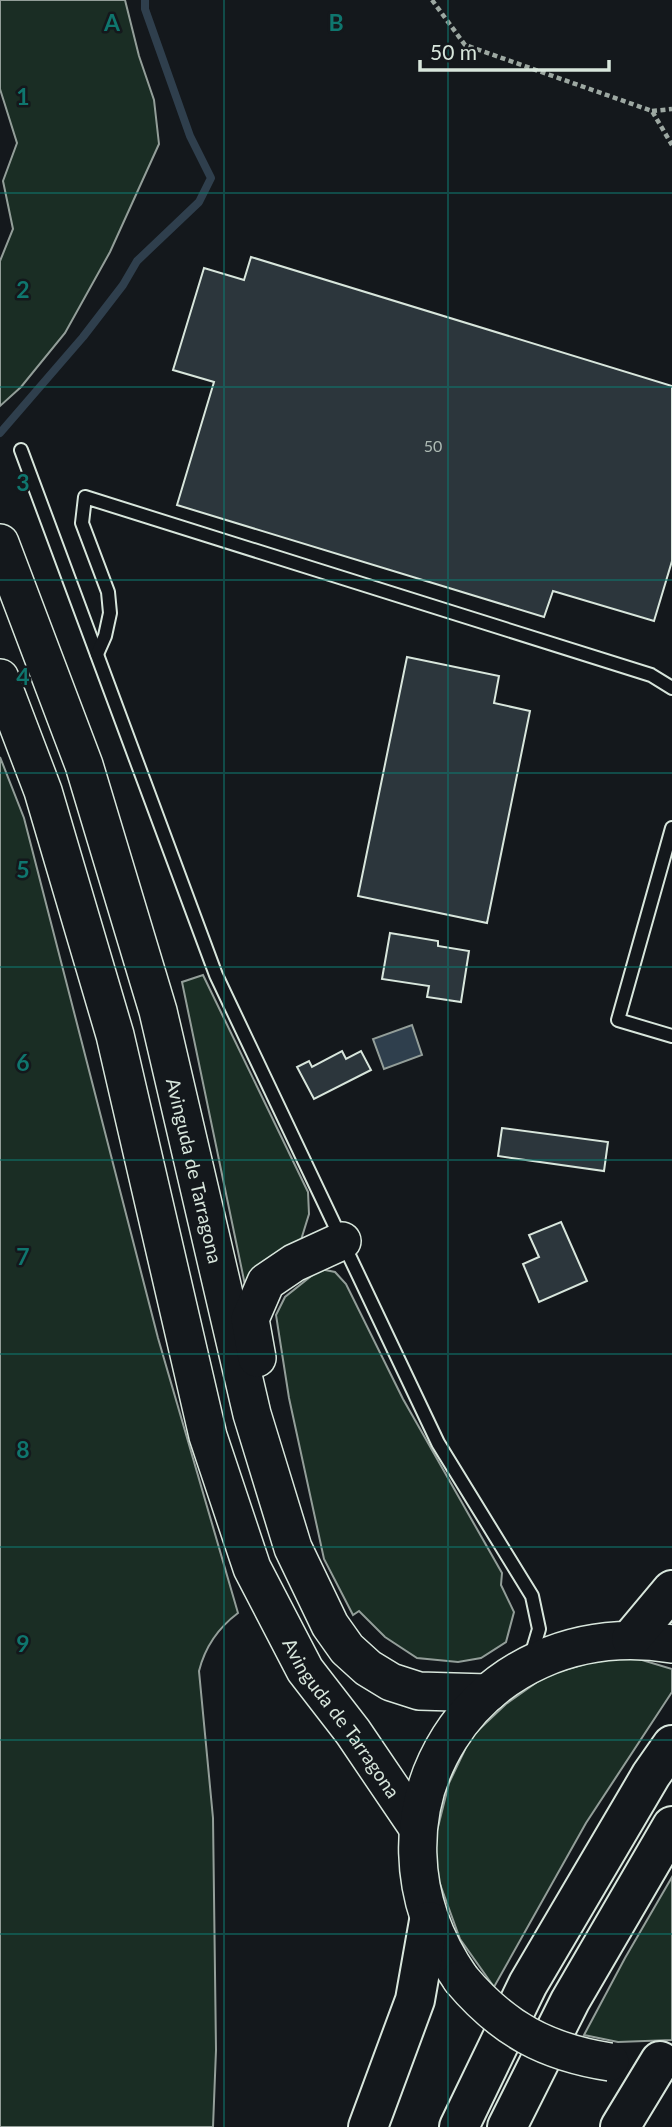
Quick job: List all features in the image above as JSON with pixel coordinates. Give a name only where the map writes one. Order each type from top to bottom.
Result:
[{"type":"highway","points":[[631,1639],[672,1590]]},
{"type":"highway","points":[[459,2127],[528,1984],[651,1775],[672,1745]]},
{"type":"highway","points":[[508,2127],[570,2001],[672,1826]]},
{"type":"highway","points":[[368,2127],[415,2000],[429,1921]]},
{"type":"highway","points":[[620,2127],[666,2060]]},
{"type":"main road","name":"Avinguda de Tarragona","points":[[0,543],[84,765],[158,1011],[252,1414],[293,1548],[330,1625],[347,1649],[368,1668],[391,1682],[419,1691],[488,1693]]},
{"type":"main road","name":"Avinguda de Tarragona","points":[[0,678],[43,791],[115,1035],[208,1436],[252,1568],[305,1670],[353,1732],[418,1828]]},
{"type":"main road","points":[[293,1548],[250,1320],[266,1282],[294,1263],[342,1241]]},
{"type":"main road","points":[[666,2060],[610,2062],[567,2053],[527,2036],[491,2011],[448,1961],[429,1921],[419,1875],[418,1828],[430,1777],[440,1754],[461,1721],[488,1693],[529,1664],[568,1648],[631,1639],[672,1644]]},
{"type":"lane","points":[[21,450],[216,975],[438,1443],[533,1596],[540,1629],[529,1664]]},
{"type":"lane","points":[[97,654],[110,613],[108,592],[82,523],[85,497],[651,675],[672,688]]},
{"type":"lane","points":[[672,828],[618,1020],[672,1036]]},
{"type":"path","points":[[432,0],[465,46],[652,111],[672,108]]},
{"type":"path","points":[[652,111],[672,145]]},
{"type":"green space","points":[[0,0],[125,0],[139,56],[154,100],[159,144],[110,252],[65,333],[21,387],[0,406],[0,261],[13,229],[3,181],[17,143],[0,89]]},
{"type":"green space","points":[[0,757],[24,818],[158,1338],[238,1613],[213,1639],[199,1671],[213,1818],[216,2050],[213,2127],[0,2127]]},
{"type":"green space","points":[[203,975],[308,1192],[309,1214],[301,1240],[245,1285],[182,982]]},
{"type":"green space","points":[[320,1269],[335,1272],[346,1284],[403,1399],[502,1573],[501,1585],[514,1612],[506,1642],[481,1658],[458,1662],[417,1658],[385,1637],[359,1611],[353,1615],[324,1559],[289,1398],[276,1315],[285,1297]]},
{"type":"green space","points":[[632,1657],[672,1669],[672,1692],[586,1823],[494,1987],[460,1939],[436,1873],[436,1835],[449,1783],[471,1737],[506,1704],[547,1675],[592,1662]]},
{"type":"green space","points":[[672,1877],[672,2040],[618,2042],[584,2035],[625,1958]]},
{"type":"water","points":[[412,1025],[422,1055],[384,1069],[373,1039]]},
{"type":"building","points":[[251,257],[672,386],[672,561],[654,621],[553,591],[544,617],[177,505],[214,382],[173,370],[204,268],[244,280]]},
{"type":"building","points":[[407,657],[499,676],[494,703],[530,711],[487,923],[358,896]]},
{"type":"building","points":[[390,933],[438,941],[438,946],[469,951],[461,1002],[427,997],[429,986],[382,979]]},
{"type":"building","points":[[342,1051],[346,1059],[361,1051],[371,1070],[314,1099],[297,1067],[309,1061],[312,1067]]},
{"type":"building","points":[[502,1128],[608,1142],[604,1171],[498,1156]]},
{"type":"building","points":[[561,1222],[587,1281],[539,1302],[523,1264],[539,1257],[529,1235]]},
{"type":"waterway","points":[[0,433],[83,337],[123,285],[137,261],[199,202],[211,178],[190,136],[145,9],[145,0]]}]
